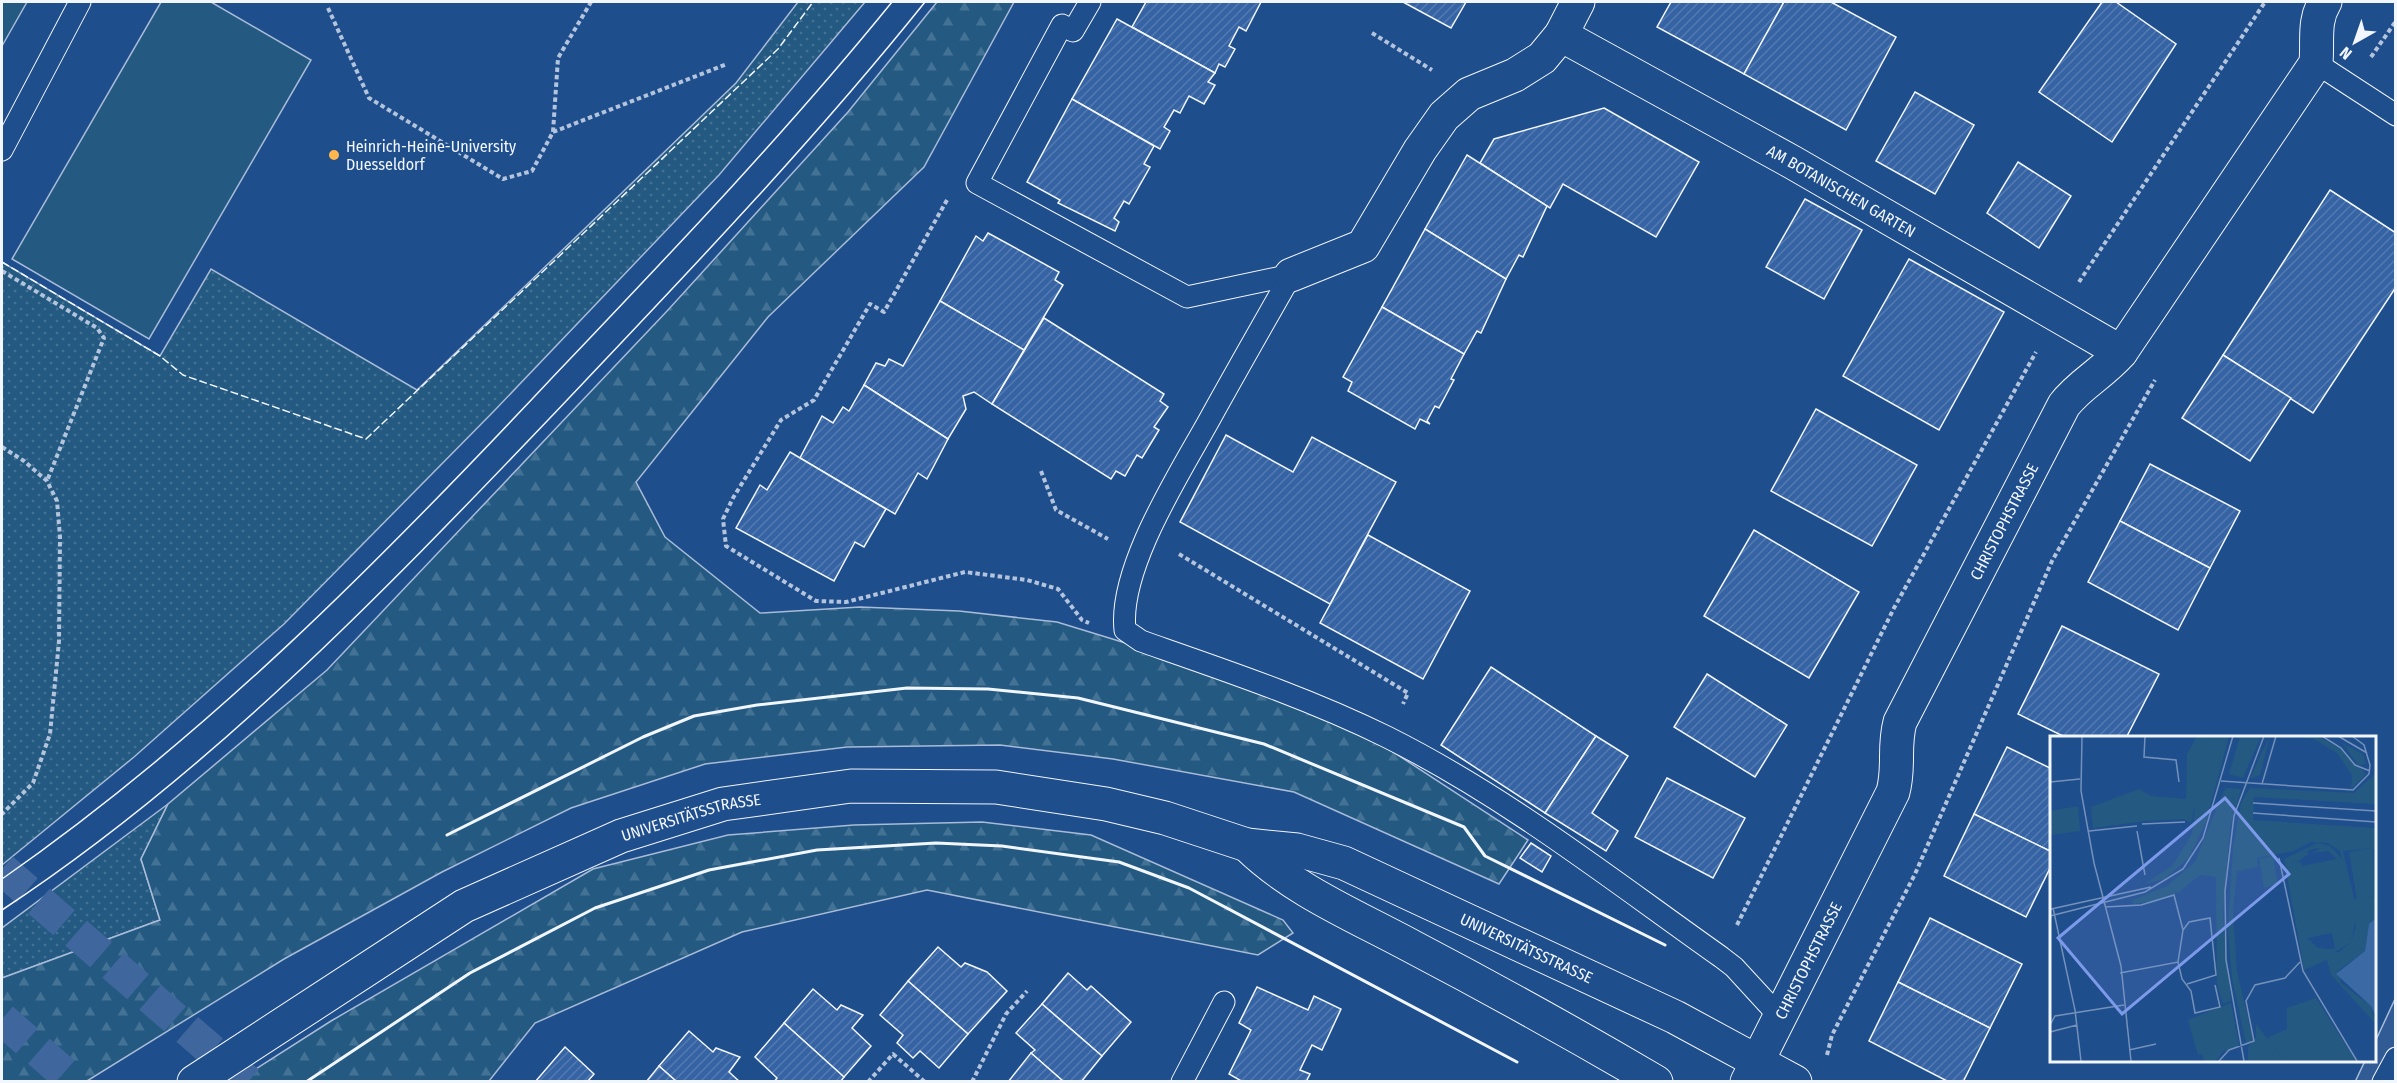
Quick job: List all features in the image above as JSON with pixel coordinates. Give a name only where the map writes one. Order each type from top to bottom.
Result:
[{"type":"street","points":[[1291,275],[1364,246],[1420,150],[1444,116],[1469,94],[1515,75],[1542,58],[1561,35],[1578,2]]},
{"type":"street","points":[[2316,63],[2315,34],[2320,9],[2325,2]]},
{"type":"street","name":"AM BOTANISCHEN GARTEN","points":[[1561,35],[1792,162],[2121,352]]},
{"type":"street","name":"CHRISTOPHSTRASSE","points":[[1752,1071],[1893,792],[1898,772],[1896,740],[1898,731],[2064,405],[2076,390],[2105,371],[2121,352],[2316,63]]},
{"type":"street","name":"UNIVERSITÄTSSTRASSE","points":[[194,1082],[464,906],[621,836],[723,804],[851,786],[996,787],[1106,804],[1165,818],[1247,845],[1297,850],[1344,863],[1674,1017],[1752,1071],[1796,1082]]},
{"type":"street","name":"UNIVERSITÄTSSTRASSE","points":[[1247,845],[1268,866],[1301,889],[1460,972],[1656,1082]]},
{"type":"lane","points":[[2,150],[80,2]]},
{"type":"lane","points":[[1090,2],[1073,31],[1062,25],[977,183],[1187,297],[1291,275]]},
{"type":"lane","points":[[2316,63],[2396,115]]},
{"type":"lane","points":[[1291,275],[1172,486],[1148,535],[1138,557],[1124,611],[1125,630],[1141,641],[1281,691],[1387,737],[1468,782],[1551,834],[1721,957],[1734,967],[1779,1016]]},
{"type":"lane","points":[[1182,1082],[1224,1002]]},
{"type":"lane","points":[[2383,1082],[2396,1058]]},
{"type":"path","points":[[328,8],[369,98],[503,179],[532,171],[553,132],[558,58],[591,2]]},
{"type":"path","points":[[1721,957],[1894,608],[2057,315],[2265,2]]},
{"type":"path","points":[[2351,86],[2396,21]]},
{"type":"path","points":[[1372,33],[1469,94]]},
{"type":"path","points":[[553,132],[727,64]]},
{"type":"path","points":[[977,183],[961,175],[884,312],[870,304],[814,399],[781,420],[733,498],[723,519],[726,546],[816,601],[846,602],[965,572],[1027,580],[1058,589],[1082,620],[1097,626],[1125,630]]},
{"type":"path","points":[[2,271],[97,328],[104,338],[47,481]]},
{"type":"path","points":[[1825,1063],[1832,1035],[1915,874],[2052,561],[2159,374]]},
{"type":"path","points":[[2,447],[24,461],[47,481],[57,501],[60,537],[59,641],[50,734],[33,783],[2,814]]},
{"type":"path","points":[[1041,471],[1056,510],[1138,557]]},
{"type":"path","points":[[1148,535],[1408,693],[1387,737]]},
{"type":"path","points":[[972,1082],[1006,1014],[1027,991]]},
{"type":"path","points":[[868,1082],[893,1054],[925,1082]]},
{"type":"green space","points":[[2,2],[27,2],[2,46]]},
{"type":"green space","points":[[161,2],[211,2],[311,60],[149,339],[12,259]]},
{"type":"green space","points":[[798,2],[865,2],[719,175],[494,411],[284,624],[134,757],[2,865],[2,262],[160,356],[211,269],[417,390],[736,83]]},
{"type":"green space","points":[[937,2],[1014,2],[924,167],[768,317],[636,482],[665,537],[760,613],[860,607],[959,611],[1057,622],[1145,649],[1277,698],[1381,744],[1528,840],[1499,884],[1294,792],[1113,759],[1000,745],[847,747],[705,764],[571,808],[442,872],[284,959],[87,1081],[2,1082],[2,978],[160,920],[141,859],[168,804],[327,670],[668,310],[848,112]]},
{"type":"green space","points":[[168,804],[141,859],[160,920],[2,978],[2,928]]},
{"type":"green space","points":[[982,822],[1091,835],[1283,920],[1293,933],[1258,955],[927,890],[742,932],[535,1023],[489,1081],[237,1081],[331,1021],[593,869],[728,835],[854,825]]},
{"type":"shaded area","points":[[2395,999],[2395,1081],[2355,1082],[2365,1062],[2376,1062],[2376,1040]]},
{"type":"building","points":[[1146,2],[1261,2],[1246,31],[1239,27],[1229,46],[1235,49],[1225,67],[1219,64],[1215,73],[1132,27]]},
{"type":"building","points":[[1403,2],[1466,2],[1451,28]]},
{"type":"building","points":[[1671,2],[1784,2],[1744,74],[1657,27]]},
{"type":"building","points":[[1784,2],[1831,2],[1896,37],[1846,130],[1744,74]]},
{"type":"building","points":[[2102,2],[2116,2],[2176,44],[2112,142],[2039,92]]},
{"type":"building","points":[[1117,19],[1215,73],[1208,82],[1215,85],[1204,104],[1189,96],[1180,113],[1174,110],[1164,127],[1170,131],[1160,149],[1072,99]]},
{"type":"building","points":[[1915,92],[1974,125],[1935,194],[1876,161]]},
{"type":"building","points":[[1072,99],[1154,146],[1144,164],[1150,167],[1129,204],[1124,201],[1114,218],[1119,222],[1115,231],[1058,203],[1060,200],[1027,182]]},
{"type":"building","points":[[1604,108],[1699,162],[1656,237],[1563,184],[1550,208],[1480,163],[1494,139]]},
{"type":"building","points":[[1467,155],[1547,206],[1523,257],[1519,255],[1506,279],[1425,229]]},
{"type":"building","points":[[2018,162],[2071,196],[2039,248],[1987,213]]},
{"type":"building","points":[[2330,190],[2396,233],[2396,287],[2313,413],[2223,355]]},
{"type":"building","points":[[1805,199],[1862,230],[1824,299],[1766,267]]},
{"type":"building","points":[[1425,229],[1506,279],[1481,333],[1477,331],[1464,354],[1382,307]]},
{"type":"building","points":[[988,233],[1059,272],[1055,280],[1063,285],[1024,350],[940,301],[976,236],[983,241]]},
{"type":"building","points":[[1909,259],[2004,312],[1939,430],[1843,376]]},
{"type":"building","points":[[940,301],[1024,350],[992,404],[974,392],[963,396],[966,409],[948,439],[864,385],[876,363],[885,366],[889,359],[903,366]]},
{"type":"building","points":[[1382,307],[1464,354],[1451,379],[1454,380],[1439,408],[1435,406],[1427,421],[1430,424],[1420,419],[1415,429],[1348,391],[1352,382],[1343,377]]},
{"type":"building","points":[[1044,318],[1164,394],[1160,401],[1168,407],[1154,427],[1159,430],[1142,458],[1137,455],[1125,476],[1116,471],[1111,479],[992,404]]},
{"type":"building","points":[[2223,355],[2291,398],[2250,461],[2182,418]]},
{"type":"building","points":[[864,385],[948,439],[927,479],[918,473],[895,514],[800,458],[822,416],[833,423],[843,407],[849,411]]},
{"type":"building","points":[[1816,409],[1917,465],[1872,546],[1771,491]]},
{"type":"building","points":[[1226,435],[1293,472],[1312,437],[1396,482],[1330,604],[1180,522]]},
{"type":"building","points":[[790,452],[886,509],[864,547],[855,542],[834,581],[736,528],[760,485],[767,490]]},
{"type":"building","points":[[2150,464],[2240,511],[2210,568],[2120,521]]},
{"type":"building","points":[[2120,521],[2210,568],[2178,630],[2088,582]]},
{"type":"building","points":[[1754,530],[1859,592],[1809,678],[1704,616]]},
{"type":"building","points":[[1368,535],[1470,591],[1423,679],[1320,623]]},
{"type":"building","points":[[2062,626],[2159,674],[2127,736],[2063,736],[2018,714]]},
{"type":"building","points":[[1491,667],[1596,736],[1545,813],[1441,745]]},
{"type":"building","points":[[1707,674],[1787,725],[1755,777],[1674,727]]},
{"type":"building","points":[[1596,736],[1628,756],[1592,813],[1618,831],[1606,851],[1545,813]]},
{"type":"building","points":[[2007,747],[2050,768],[2050,851],[1974,814]]},
{"type":"building","points":[[1667,778],[1745,818],[1713,878],[1635,837]]},
{"type":"building","points":[[1974,814],[2050,851],[2050,868],[2026,917],[1944,876]]},
{"type":"building","points":[[1531,843],[1551,856],[1542,872],[1520,858]]},
{"type":"building","points":[[1930,918],[2022,964],[1990,1028],[1898,982]]},
{"type":"building","points":[[938,947],[961,967],[965,963],[987,972],[1007,991],[968,1034],[908,981]]},
{"type":"building","points":[[1068,973],[1087,990],[1091,986],[1131,1022],[1102,1056],[1042,1004]]},
{"type":"building","points":[[908,981],[968,1034],[939,1068],[920,1051],[913,1058],[897,1043],[903,1035],[880,1015]]},
{"type":"building","points":[[1898,982],[1990,1028],[1963,1082],[1949,1082],[1869,1041]]},
{"type":"building","points":[[1257,987],[1308,1010],[1314,996],[1341,1009],[1322,1050],[1312,1045],[1300,1070],[1310,1074],[1306,1082],[1243,1082],[1229,1074],[1251,1030],[1239,1023]]},
{"type":"building","points":[[813,989],[837,1010],[841,1005],[863,1015],[852,1028],[871,1046],[844,1077],[784,1023]]},
{"type":"building","points":[[1042,1004],[1102,1056],[1081,1082],[1064,1082],[1031,1053],[1035,1050],[1016,1033]]},
{"type":"building","points":[[784,1023],[844,1077],[840,1082],[774,1082],[777,1078],[755,1057]]},
{"type":"building","points":[[689,1031],[713,1052],[716,1048],[740,1057],[729,1072],[740,1082],[677,1082],[659,1066]]},
{"type":"building","points":[[565,1047],[594,1074],[587,1082],[535,1082]]},
{"type":"building","points":[[1031,1053],[1064,1082],[1008,1082]]},
{"type":"building","points":[[659,1066],[677,1082],[646,1082]]},
{"type":"tunnel","points":[[2,869],[248,1082]]},
{"type":"tunnel","points":[[2,1019],[74,1082]]},
{"type":"tram line","points":[[2,879],[150,767],[289,644],[356,580],[486,448],[681,241],[768,147],[892,2]]},
{"type":"tram line","points":[[2,910],[77,857],[150,801],[221,742],[356,617],[694,266],[835,110],[925,2]]},
{"type":"fence","points":[[2,262],[160,356],[183,375],[366,439],[778,49],[813,2]]},
{"type":"wall","points":[[447,835],[643,737],[694,716],[757,705],[907,688],[988,689],[1078,698],[1264,744],[1464,827],[1485,856],[1665,945]]},
{"type":"wall","points":[[306,1082],[470,973],[595,908],[709,870],[817,850],[936,843],[1002,846],[1119,862],[1189,888],[1517,1062]]},
{"type":"place","name":"Heinrich-Heine-University Duesseldorf","points":[[334,155]]}]
